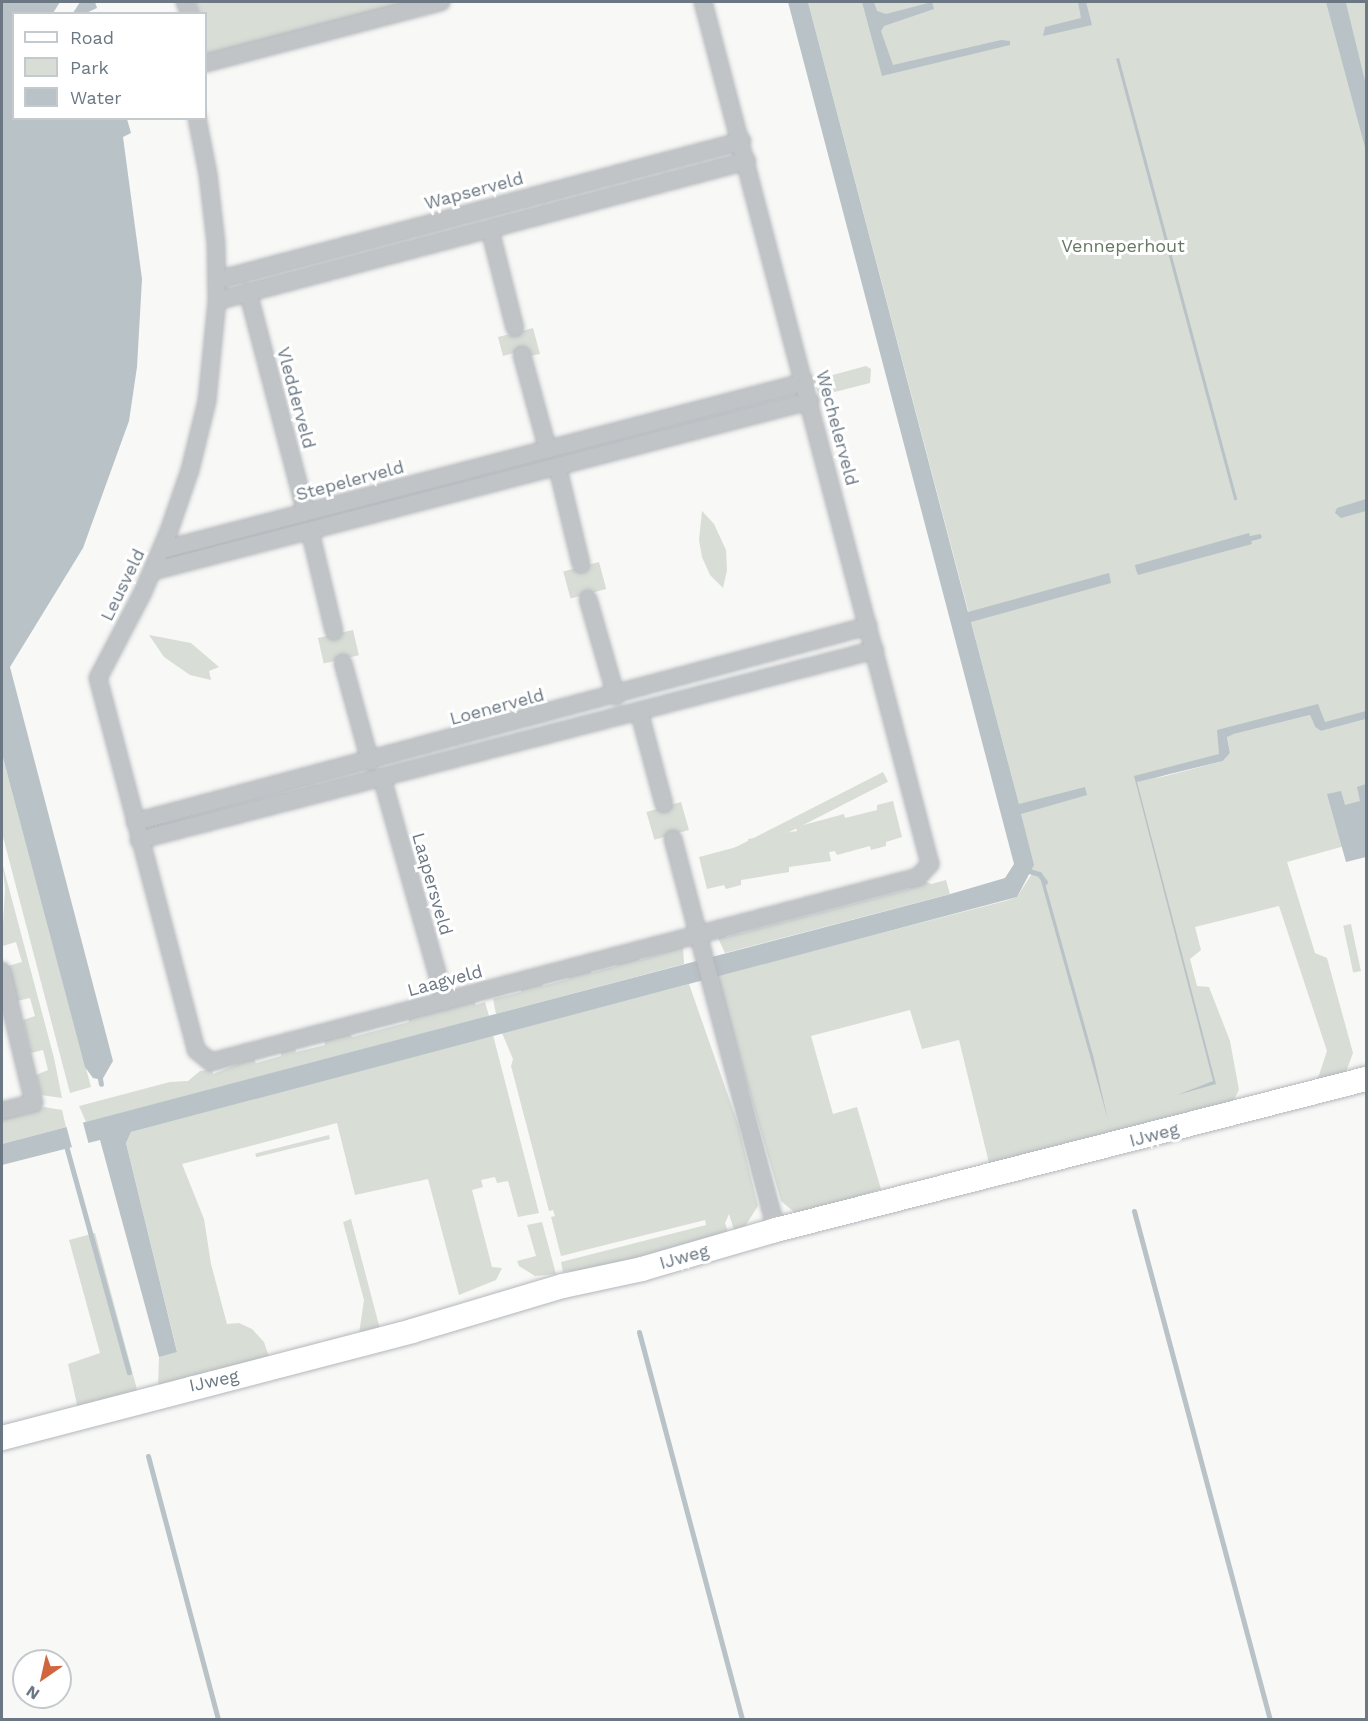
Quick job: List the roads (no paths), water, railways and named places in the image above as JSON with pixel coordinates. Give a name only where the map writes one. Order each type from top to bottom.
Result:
[{"type":"street","points":[[207,63],[441,2]]},
{"type":"street","name":"Wechelerveld","points":[[704,2],[930,864]]},
{"type":"street","name":"Leusveld","points":[[197,120],[214,209],[217,280],[217,301],[204,416],[162,550],[98,678],[196,1050],[202,1058]]},
{"type":"street","name":"Wapserveld","points":[[217,280],[742,141]]},
{"type":"street","points":[[217,301],[747,161]]},
{"type":"street","points":[[490,230],[515,328]]},
{"type":"street","name":"Vledderveld","points":[[248,292],[306,513]]},
{"type":"street","points":[[522,355],[548,450]]},
{"type":"street","name":"Stepelerveld","points":[[162,550],[805,382]]},
{"type":"street","points":[[153,571],[558,469],[810,401]]},
{"type":"street","points":[[558,469],[581,564]]},
{"type":"street","points":[[310,531],[334,631]]},
{"type":"street","points":[[588,599],[616,696]]},
{"type":"street","name":"Loenerveld","points":[[135,822],[616,696],[868,626]]},
{"type":"street","points":[[139,840],[875,650]]},
{"type":"street","points":[[342,663],[370,760]]},
{"type":"street","points":[[639,711],[664,804]]},
{"type":"street","name":"Laapersveld","points":[[381,778],[445,1001]]},
{"type":"street","points":[[673,839],[776,1230]]},
{"type":"street","name":"Laagveld","points":[[202,1058],[216,1062],[445,1001],[700,940],[918,877],[930,864]]},
{"type":"street","points":[[2,970],[34,1103],[2,1111]]},
{"type":"street","name":"IJweg","points":[[2,1438],[776,1230],[1366,1079]]},
{"type":"water","points":[[2,2],[95,2],[97,8],[88,12],[12,12],[12,120],[127,120],[131,133],[123,137],[142,279],[137,367],[129,421],[83,548],[10,667],[113,1061],[102,1080],[93,1078],[85,1067],[2,754]]},
{"type":"water","points":[[788,2],[808,2],[968,612],[1109,573],[1111,583],[971,622],[1019,804],[1085,787],[1087,795],[1021,814],[1034,865],[1017,897],[131,1132],[126,1143],[177,1352],[159,1357],[100,1140],[2,1165],[2,1144],[947,895],[1005,878],[1014,864]]},
{"type":"water","points":[[862,2],[874,2],[877,11],[886,14],[932,2],[934,9],[884,26],[881,31],[893,65],[1001,40],[1010,41],[1010,45],[882,76]]},
{"type":"water","points":[[1078,2],[1086,2],[1092,25],[1043,36],[1045,27],[1081,18]]},
{"type":"water","points":[[1326,2],[1346,3],[1366,85],[1366,151]]},
{"type":"water","points":[[1119,58],[1237,499],[1234,500],[1116,59]]},
{"type":"water","points":[[1366,499],[1366,511],[1341,518],[1335,513],[1337,508]]},
{"type":"water","points":[[1249,533],[1252,544],[1138,575],[1136,570],[1135,565]]},
{"type":"water","points":[[1318,704],[1325,722],[1366,711],[1366,719],[1321,731],[1315,727],[1310,715],[1234,734],[1227,737],[1230,753],[1223,761],[1137,782],[1216,1084],[1177,1095],[1213,1081],[1134,776],[1219,754],[1217,730]]},
{"type":"water","points":[[1366,784],[1366,857],[1346,862],[1327,794],[1341,791],[1345,805],[1360,801],[1357,787]]},
{"type":"water","points":[[1043,876],[1094,1059],[1108,1120],[1041,881]]},
{"type":"waterway","points":[[1246,539],[1259,536]]},
{"type":"waterway","points":[[1026,870],[1039,874],[1045,882]]},
{"type":"waterway","points":[[99,1073],[101,1084]]},
{"type":"waterway","points":[[65,1142],[129,1372]]},
{"type":"waterway","points":[[1134,1211],[1270,1720]]},
{"type":"waterway","points":[[639,1332],[742,1720]]},
{"type":"waterway","points":[[148,1456],[218,1720]]},
{"type":"park label","name":"Venneperhout","points":[[1123,246]]}]
